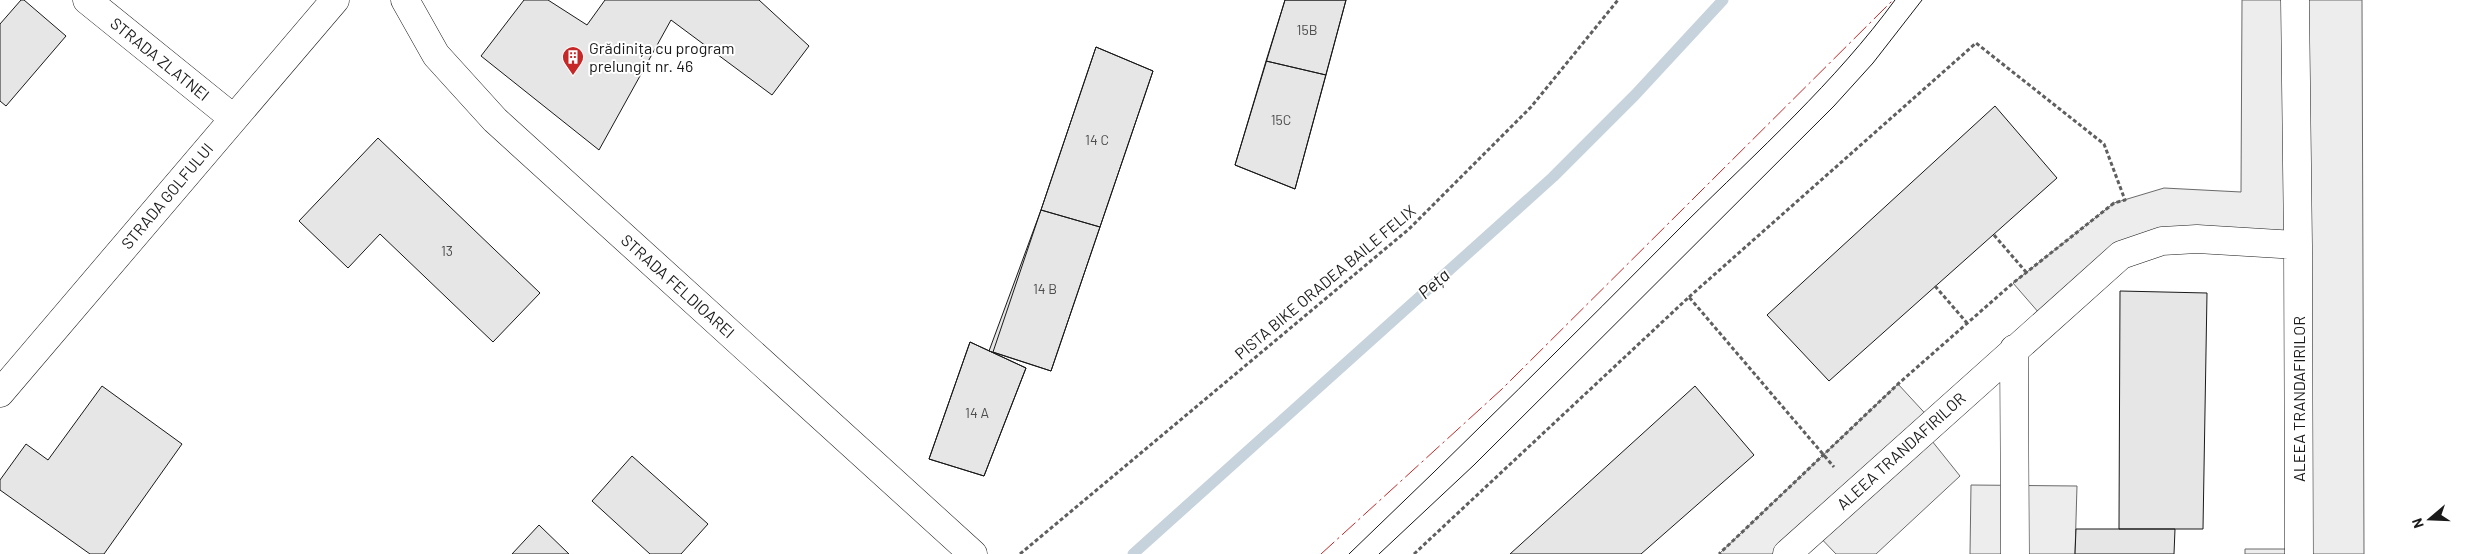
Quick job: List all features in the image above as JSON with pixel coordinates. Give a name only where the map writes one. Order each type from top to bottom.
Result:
[{"type":"street","name":"STRADA ZLATNEI","points":[[87,0],[233,118]]},
{"type":"street","name":"STRADA GOLFULUI","points":[[0,394],[335,0]]},
{"type":"street","name":"STRADA FELDIOAREI","points":[[405,0],[436,55],[495,120],[973,554]]},
{"type":"street","name":"ALEEA TRANDAFIRILOR","points":[[2295,0],[2299,554]]},
{"type":"street","name":"ALEEA TRANDAFIRILOR","points":[[1787,554],[2121,255],[2162,241],[2197,239],[2298,245]]},
{"type":"street","points":[[2014,349],[2015,554]]},
{"type":"path","name":"PISTA BIKE ORADEA BAILE FELIX","points":[[1020,554],[1409,229],[1531,107],[1618,0]]},
{"type":"path","points":[[1414,554],[1689,296],[1976,43],[2104,144],[2125,200],[2114,203],[2026,272],[1967,323],[1823,455],[1719,554]]},
{"type":"path","points":[[1994,235],[2026,272]]},
{"type":"path","points":[[1935,286],[1967,323]]},
{"type":"path","points":[[1689,296],[1823,455],[1857,491]]},
{"type":"shaded area","points":[[2242,0],[2362,0],[2364,554],[2245,554],[2245,549],[2299,549],[2298,245],[2162,241],[2046,321],[2013,283],[2114,203],[2164,188],[2241,192]]},
{"type":"shaded area","points":[[1898,384],[1933,422],[1924,431],[1960,476],[1876,554],[1836,554],[1814,531],[1789,554],[1719,554]]},
{"type":"shaded area","points":[[1971,485],[2077,486],[2075,554],[1970,554]]},
{"type":"building","points":[[21,0],[24,0],[66,36],[6,106],[0,101],[0,24]]},
{"type":"building","name":"Grădinița cu program prelungit nr. 46","points":[[524,0],[548,0],[587,25],[605,0],[759,0],[809,46],[772,95],[671,20],[599,150],[481,56]]},
{"type":"building","points":[[1285,0],[1346,0],[1295,189],[1235,165]]},
{"type":"building","points":[[1285,0],[1346,0],[1326,75],[1266,61]]},
{"type":"building","points":[[1096,47],[1153,71],[1051,371],[993,352]]},
{"type":"building","points":[[1096,47],[1153,71],[1100,227],[1041,210]]},
{"type":"building","points":[[1266,61],[1326,75],[1295,189],[1235,165]]},
{"type":"building","points":[[1995,106],[2057,178],[1829,381],[1767,315]]},
{"type":"building","points":[[378,138],[540,293],[493,342],[380,234],[348,268],[299,221]]},
{"type":"building","points":[[1041,210],[1100,227],[1051,371],[989,351]]},
{"type":"building","points":[[2120,291],[2207,293],[2203,529],[2119,529]]},
{"type":"building","points":[[970,342],[1026,368],[984,476],[929,459]]},
{"type":"building","points":[[970,342],[1026,368],[984,476],[929,459]]},
{"type":"building","points":[[102,386],[182,444],[104,554],[90,554],[0,490],[0,480],[26,444],[48,460]]},
{"type":"building","points":[[1695,386],[1754,455],[1641,554],[1510,554]]},
{"type":"building","points":[[632,456],[708,524],[681,554],[650,554],[592,501]]},
{"type":"building","points":[[539,525],[569,554],[512,554]]},
{"type":"building","points":[[2076,529],[2175,529],[2174,554],[2075,554]]},
{"type":"waterway","name":"Peța","points":[[1133,554],[1553,177],[1635,95],[1723,0]]},
{"type":"tram line","points":[[1349,554],[1519,389],[1795,115],[1847,59],[1895,0]]},
{"type":"tram line","points":[[1379,554],[1474,465],[1834,106],[1873,63],[1922,0]]},
{"type":"power","points":[[1321,554],[1502,389],[1893,0]]},
{"type":"place","name":"Grădinița cu program prelungit nr. 46","points":[[573,76]]}]
